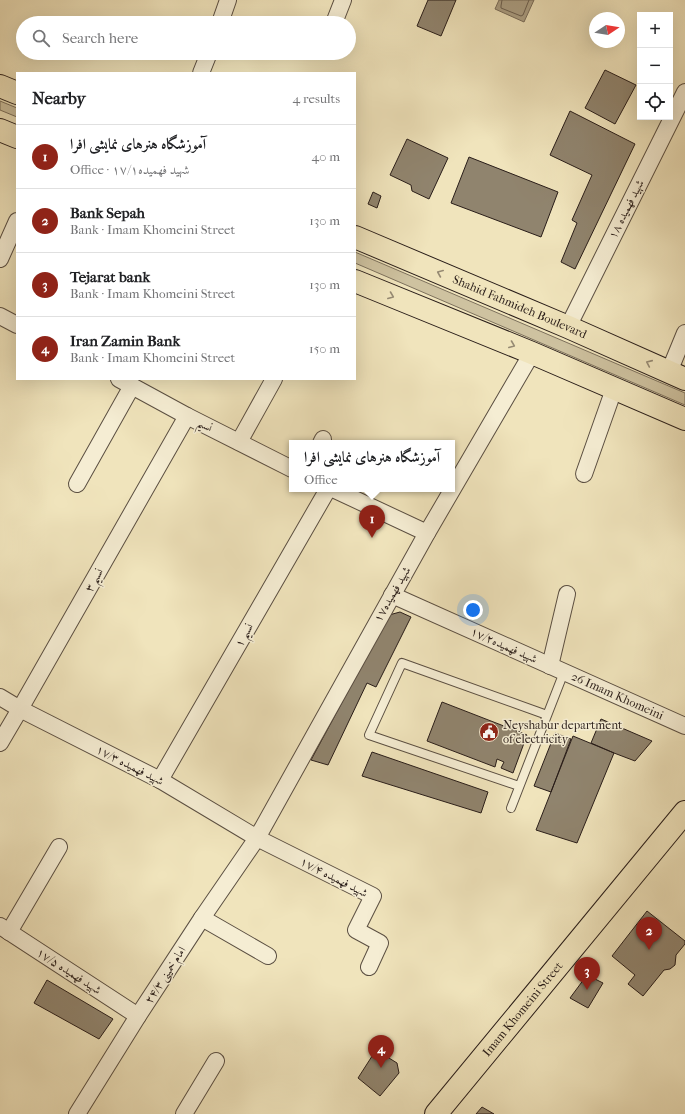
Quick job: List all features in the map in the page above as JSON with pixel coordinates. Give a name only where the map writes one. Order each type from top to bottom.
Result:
[{"type":"main road","points":[[0,86],[16,93]]},
{"type":"main road","points":[[0,130],[16,138]]},
{"type":"main road","name":"Shahid Fahmideh Boulevard","points":[[356,237],[677,375]]},
{"type":"main road","points":[[356,281],[532,353],[685,420]]},
{"type":"main road","name":"Imam Khomeini Street","points":[[436,1114],[685,812]]},
{"type":"street","points":[[222,16],[228,0]]},
{"type":"street","points":[[337,16],[343,0]]},
{"type":"street","points":[[201,72],[206,60]]},
{"type":"street","name":"شهید فهمیده ۱۸","points":[[568,327],[685,92]]},
{"type":"street","points":[[0,260],[16,223]]},
{"type":"street","points":[[677,375],[685,333]]},
{"type":"street","name":"شهید فهمیده۱۷","points":[[455,485],[532,353]]},
{"type":"street","points":[[239,442],[273,380]]},
{"type":"street","points":[[77,484],[124,381]]},
{"type":"street","name":"نسیم","points":[[124,381],[187,416],[289,467]]},
{"type":"street","points":[[584,474],[614,389]]},
{"type":"street","name":"نسیم ۳","points":[[0,743],[187,416]]},
{"type":"street","name":"نسیم ۱","points":[[160,780],[326,492]]},
{"type":"street","points":[[338,492],[427,533]]},
{"type":"street","name":"شهید فهمیده۱۷","points":[[257,838],[451,492]]},
{"type":"street","points":[[557,669],[567,594]]},
{"type":"street","name":"شهید فهمیده۱۷/۲","points":[[392,595],[557,669]]},
{"type":"street","name":"26 Imam Khomeini","points":[[557,669],[685,726]]},
{"type":"street","name":"شهید فهمیده ۱۷/۳","points":[[0,697],[20,709],[160,780],[257,838]]},
{"type":"street","name":"امام خمینی ۲۴/۳","points":[[77,1114],[138,1016],[202,918],[257,838]]},
{"type":"street","name":"شهید فهمیده ۱۷/۴","points":[[257,838],[372,896],[356,930],[380,943],[369,967]]},
{"type":"street","points":[[5,929],[59,847]]},
{"type":"street","points":[[202,918],[268,956]]},
{"type":"street","name":"شهید فهمیده ۱۷/۵","points":[[5,929],[138,1016]]},
{"type":"street","points":[[184,1114],[216,1061]]},
{"type":"lane","points":[[519,786],[369,735],[402,662],[547,715]]},
{"type":"lane","points":[[510,808],[547,715],[557,669]]},
{"type":"shaded area","points":[[0,101],[16,108],[16,117],[0,110]]},
{"type":"shaded area","points":[[356,252],[685,393],[685,405],[356,263]]},
{"type":"water","points":[[499,0],[534,0],[524,22],[495,9]]},
{"type":"building","points":[[428,0],[456,0],[441,36],[417,26]]},
{"type":"building","points":[[605,70],[636,85],[615,124],[585,108]]},
{"type":"building","points":[[570,111],[635,144],[575,269],[561,262],[577,223],[572,220],[592,175],[550,155]]},
{"type":"building","points":[[407,139],[448,158],[429,199],[412,191],[411,185],[390,175]]},
{"type":"building","points":[[469,157],[558,192],[541,237],[451,203]]},
{"type":"building","points":[[373,192],[381,196],[377,208],[368,204]]},
{"type":"building","points":[[400,612],[411,617],[376,687],[367,683],[328,765],[311,760],[389,615]]},
{"type":"building","points":[[442,702],[527,735],[513,773],[501,768],[504,762],[497,759],[495,767],[427,741]]},
{"type":"building","points":[[601,719],[652,741],[635,761],[614,753],[591,743]]},
{"type":"building","points":[[555,733],[571,739],[551,792],[534,786]]},
{"type":"building","points":[[573,736],[614,753],[577,843],[536,830]]},
{"type":"building","points":[[372,752],[488,792],[481,813],[362,776]]},
{"type":"building","points":[[647,911],[685,941],[685,944],[676,955],[675,965],[670,969],[664,970],[643,996],[628,984],[635,975],[612,956]]},
{"type":"building","points":[[587,975],[603,983],[588,1008],[570,998]]},
{"type":"building","points":[[47,980],[113,1019],[99,1039],[34,1003]]},
{"type":"building","points":[[376,1050],[397,1063],[399,1073],[380,1096],[358,1078]]},
{"type":"building","points":[[482,1107],[494,1114],[476,1114]]},
{"type":"place","name":"آموزشگاه هنرهای نمایشی افرا","points":[[372,538]]},
{"type":"place","name":"Neyshabur department of electricity","points":[[489,732]]},
{"type":"place","name":"Bank Sepah","points":[[649,950]]},
{"type":"place","name":"Tejarat bank","points":[[587,990]]},
{"type":"place","name":"Iran Zamin Bank","points":[[381,1068]]}]
